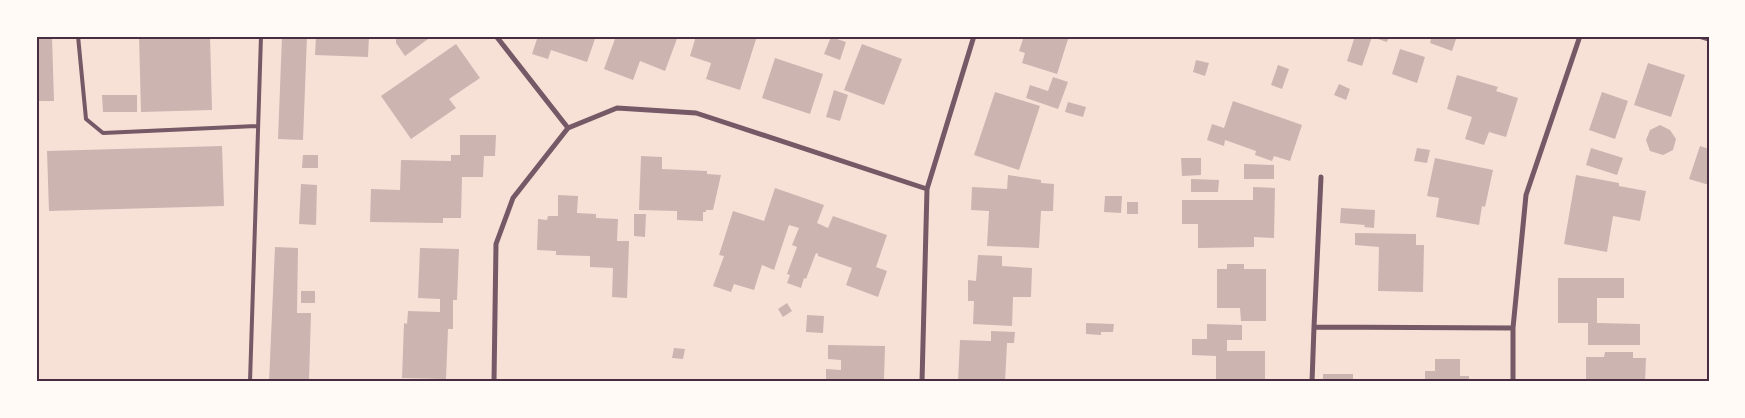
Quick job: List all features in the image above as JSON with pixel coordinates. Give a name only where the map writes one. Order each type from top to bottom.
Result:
[{"type":"street","points":[[496,36],[568,128]]},
{"type":"street","points":[[922,382],[927,189],[974,36]]},
{"type":"street","points":[[1513,382],[1513,328],[1526,195],[1580,36]]},
{"type":"street","points":[[1699,36],[1709,39]]},
{"type":"street","points":[[494,382],[496,244],[513,198],[568,128],[617,108],[696,113],[927,189]]},
{"type":"street","points":[[1312,382],[1321,178]]},
{"type":"street","points":[[1314,327],[1513,328]]},
{"type":"lane","points":[[78,36],[86,119],[103,134],[258,126]]},
{"type":"lane","points":[[250,382],[262,36]]},
{"type":"building","points":[[36,36],[52,36],[54,101],[36,101]]},
{"type":"building","points":[[139,36],[210,36],[212,110],[141,112]]},
{"type":"building","points":[[282,36],[307,36],[303,140],[278,139]]},
{"type":"building","points":[[316,36],[369,36],[368,57],[315,55]]},
{"type":"building","points":[[396,36],[432,36],[405,56],[396,43]]},
{"type":"building","points":[[538,36],[596,36],[587,62],[551,50],[548,59],[532,54]]},
{"type":"building","points":[[616,36],[678,36],[665,71],[640,61],[633,80],[604,69]]},
{"type":"building","points":[[696,36],[757,36],[740,90],[706,79],[711,63],[690,56]]},
{"type":"building","points":[[1024,36],[1069,36],[1057,74],[1022,63],[1025,53],[1019,51]]},
{"type":"building","points":[[1355,36],[1389,36],[1387,42],[1372,37],[1362,66],[1347,61]]},
{"type":"building","points":[[1432,36],[1457,36],[1452,51],[1430,43]]},
{"type":"building","points":[[831,37],[846,42],[840,60],[824,54]]},
{"type":"building","points":[[456,44],[480,78],[449,99],[456,108],[411,139],[381,96]]},
{"type":"building","points":[[862,44],[902,59],[884,105],[844,90]]},
{"type":"building","points":[[1400,49],[1425,57],[1417,83],[1392,74]]},
{"type":"building","points":[[775,58],[823,74],[810,114],[762,98]]},
{"type":"building","points":[[1196,60],[1209,63],[1205,76],[1193,72]]},
{"type":"building","points":[[1648,63],[1685,75],[1671,117],[1634,105]]},
{"type":"building","points":[[1278,65],[1289,69],[1282,89],[1271,85]]},
{"type":"building","points":[[1457,75],[1498,87],[1496,91],[1518,98],[1506,137],[1489,132],[1484,145],[1465,139],[1472,117],[1447,109]]},
{"type":"building","points":[[1053,77],[1068,82],[1058,109],[1026,98],[1030,85],[1048,91]]},
{"type":"building","points":[[1339,84],[1350,89],[1346,100],[1334,95]]},
{"type":"building","points":[[834,90],[848,95],[840,121],[826,117]]},
{"type":"building","points":[[995,92],[1040,106],[1019,170],[974,155]]},
{"type":"building","points":[[1602,92],[1628,101],[1615,139],[1589,130]]},
{"type":"building","points":[[102,95],[137,95],[137,112],[103,112]]},
{"type":"building","points":[[1233,101],[1302,125],[1290,161],[1274,156],[1272,161],[1255,155],[1256,151],[1225,140],[1224,146],[1207,140],[1212,124],[1224,128]]},
{"type":"building","points":[[1068,102],[1086,107],[1083,117],[1065,112]]},
{"type":"building","points":[[1660,125],[1670,130],[1676,139],[1673,150],[1663,155],[1650,151],[1646,140],[1650,130]]},
{"type":"building","points":[[460,135],[496,135],[495,156],[484,156],[483,177],[462,177],[461,218],[443,218],[443,223],[370,222],[371,189],[400,190],[401,160],[451,161],[451,155],[460,155]]},
{"type":"building","points":[[222,146],[224,206],[49,211],[47,151]]},
{"type":"building","points":[[1700,146],[1709,149],[1709,185],[1689,179]]},
{"type":"building","points":[[1417,148],[1430,150],[1427,163],[1414,161]]},
{"type":"building","points":[[1591,148],[1623,158],[1617,175],[1586,165]]},
{"type":"building","points":[[303,155],[318,155],[318,168],[302,168]]},
{"type":"building","points":[[641,156],[662,157],[662,169],[707,171],[707,174],[721,175],[713,210],[703,212],[703,221],[677,220],[677,211],[639,210]]},
{"type":"building","points":[[1181,158],[1201,158],[1201,175],[1182,176]]},
{"type":"building","points":[[1435,158],[1493,170],[1485,207],[1482,206],[1479,225],[1436,217],[1439,198],[1427,196]]},
{"type":"building","points":[[1244,164],[1274,165],[1274,179],[1244,179]]},
{"type":"building","points":[[1008,175],[1041,180],[1041,183],[1054,184],[1053,211],[1041,211],[1039,248],[987,246],[989,211],[971,210],[972,187],[1007,189]]},
{"type":"building","points":[[1576,175],[1619,183],[1619,186],[1646,191],[1640,221],[1613,216],[1607,252],[1564,244]]},
{"type":"building","points":[[1191,179],[1219,180],[1218,192],[1191,192]]},
{"type":"building","points":[[301,184],[317,185],[316,225],[299,224]]},
{"type":"building","points":[[1253,187],[1275,188],[1274,238],[1254,237],[1254,247],[1198,248],[1198,224],[1182,224],[1182,200],[1253,200]]},
{"type":"building","points":[[775,188],[824,205],[817,223],[828,228],[833,216],[887,235],[876,267],[887,271],[878,297],[846,285],[852,268],[818,256],[816,253],[801,288],[787,283],[790,275],[787,274],[797,247],[792,245],[799,228],[789,225],[774,270],[762,265],[754,290],[734,284],[731,292],[713,286],[724,256],[719,255],[733,211],[764,221]]},
{"type":"building","points":[[558,195],[578,196],[577,213],[596,214],[596,218],[618,219],[617,241],[629,241],[627,298],[612,297],[613,268],[590,267],[590,256],[556,255],[556,251],[537,250],[538,219],[547,220],[548,216],[558,216]]},
{"type":"building","points":[[1105,196],[1122,196],[1121,213],[1104,212]]},
{"type":"building","points":[[1127,202],[1138,202],[1138,214],[1127,214]]},
{"type":"building","points":[[1341,208],[1375,210],[1374,228],[1364,227],[1365,225],[1340,223]]},
{"type":"building","points":[[634,214],[646,214],[645,237],[634,236]]},
{"type":"building","points":[[1355,233],[1416,234],[1416,245],[1424,245],[1423,292],[1378,291],[1379,247],[1355,245]]},
{"type":"building","points":[[275,247],[298,248],[297,313],[311,313],[309,381],[269,382]]},
{"type":"building","points":[[420,248],[459,249],[457,300],[453,300],[453,329],[448,329],[446,379],[402,378],[404,323],[407,324],[408,311],[440,312],[440,299],[418,298]]},
{"type":"building","points":[[978,255],[1002,256],[1002,266],[1032,268],[1031,297],[1013,297],[1012,326],[973,324],[974,301],[968,301],[968,280],[976,281]]},
{"type":"building","points":[[1227,264],[1244,264],[1244,269],[1266,269],[1266,321],[1241,321],[1240,308],[1217,308],[1217,269],[1227,269]]},
{"type":"building","points":[[1558,278],[1624,278],[1624,298],[1597,298],[1597,323],[1640,324],[1640,345],[1588,345],[1588,323],[1558,323]]},
{"type":"building","points":[[301,291],[315,291],[315,303],[301,303]]},
{"type":"building","points":[[787,303],[792,311],[783,317],[778,309]]},
{"type":"building","points":[[807,315],[824,316],[823,333],[806,332]]},
{"type":"building","points":[[1086,323],[1114,324],[1113,332],[1101,332],[1101,335],[1086,334]]},
{"type":"building","points":[[1207,324],[1242,325],[1242,340],[1227,340],[1227,351],[1265,351],[1265,382],[1216,382],[1216,356],[1192,355],[1192,339],[1207,339]]},
{"type":"building","points":[[991,331],[1015,332],[1014,343],[1007,343],[1005,382],[958,382],[960,340],[991,341]]},
{"type":"building","points":[[828,345],[885,346],[884,380],[876,380],[876,382],[826,382],[826,369],[841,370],[841,360],[828,359]]},
{"type":"building","points":[[674,348],[685,349],[683,359],[672,358]]},
{"type":"building","points":[[1605,352],[1633,352],[1633,358],[1646,358],[1645,382],[1586,382],[1586,357],[1604,357]]},
{"type":"building","points":[[1435,359],[1460,359],[1460,376],[1469,376],[1469,382],[1425,382],[1425,371],[1435,371]]},
{"type":"building","points":[[1323,374],[1353,374],[1353,382],[1323,382]]}]
